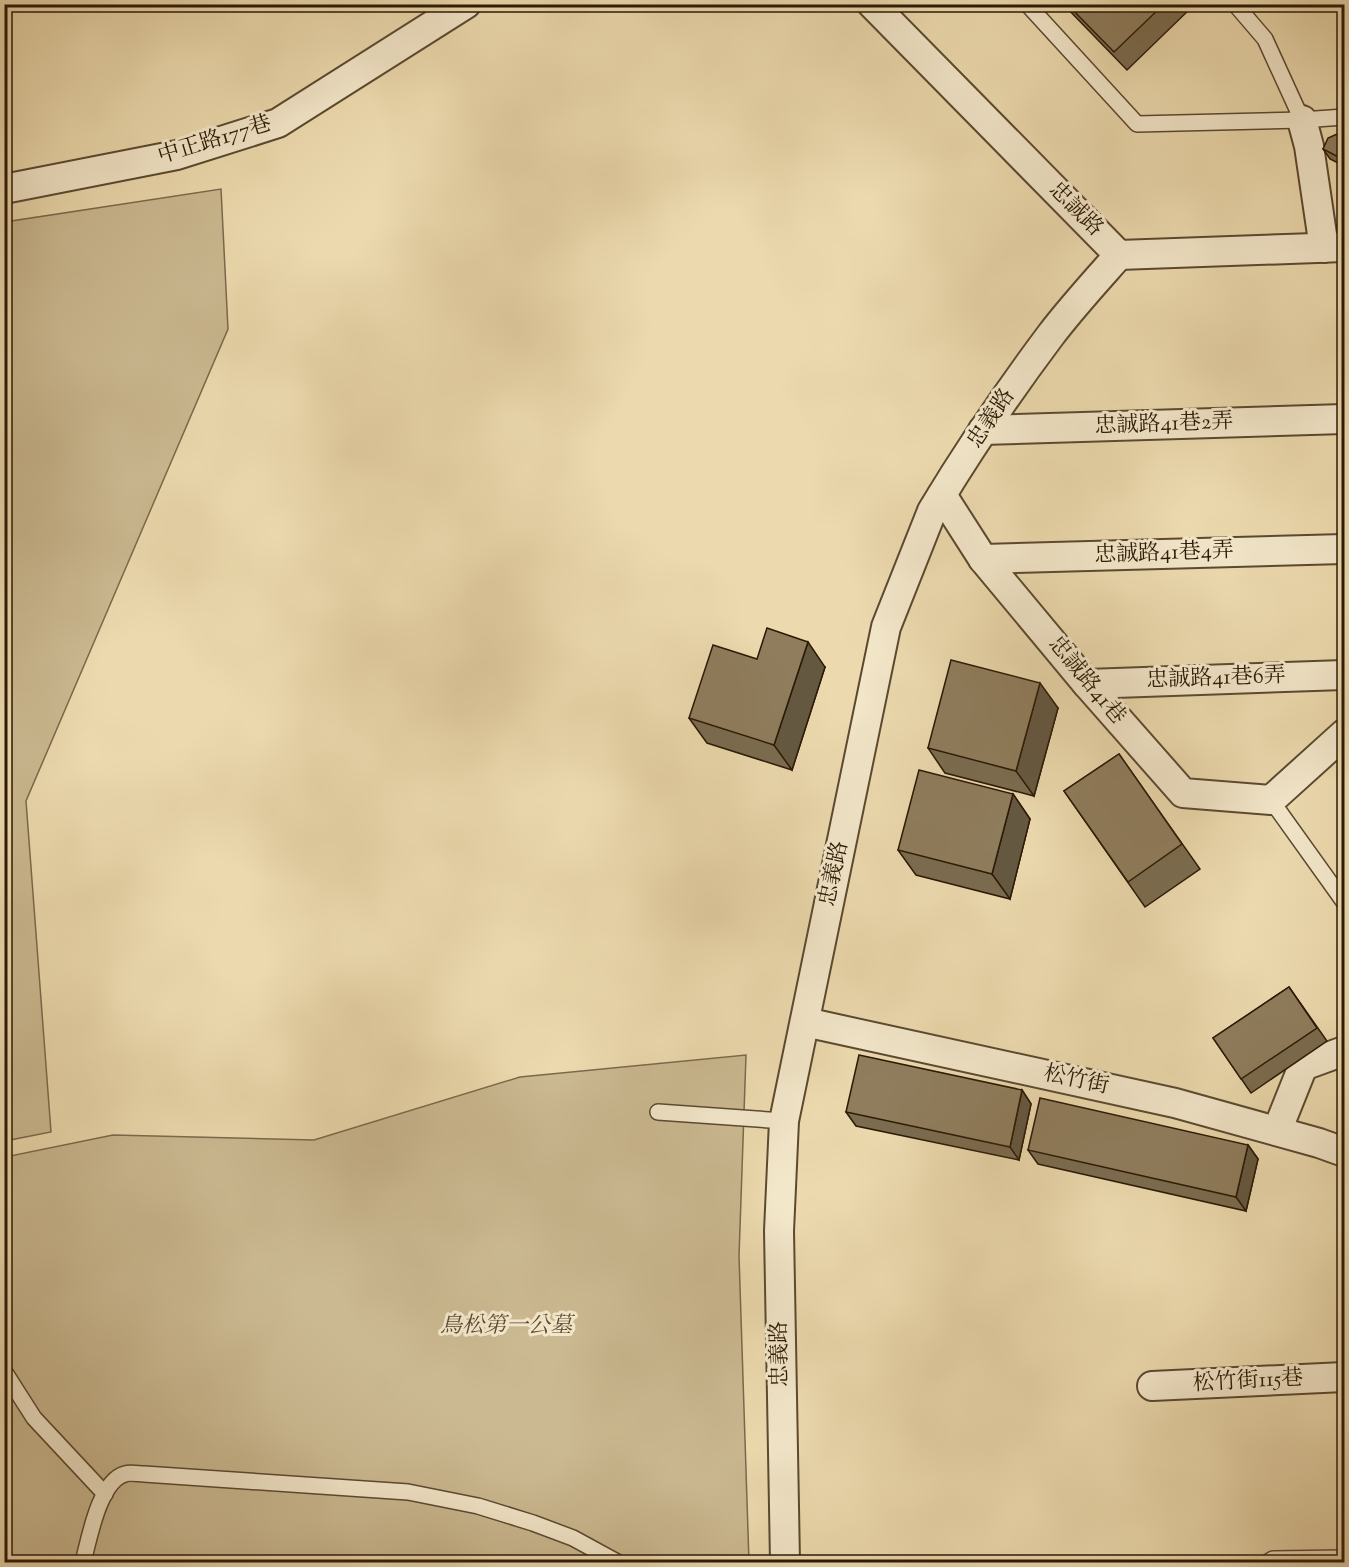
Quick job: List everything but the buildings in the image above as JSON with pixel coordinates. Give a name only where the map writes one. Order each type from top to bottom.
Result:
[{"type":"street","name":"中正路177巷","points":[[4,189],[177,155],[278,123],[466,4]]},
{"type":"street","name":"忠誠路","points":[[872,4],[1119,255],[1334,247]]},
{"type":"street","points":[[1302,120],[1334,247]]},
{"type":"street","name":"忠義路","points":[[786,1563],[779,1231],[784,1121],[886,627],[932,511],[942,495],[983,430],[1052,334],[1119,255]]},
{"type":"street","name":"忠誠路41巷2弄","points":[[983,430],[1344,419]]},
{"type":"street","name":"忠誠路41巷","points":[[942,495],[983,559],[1087,684],[1183,793],[1271,800]]},
{"type":"street","name":"忠誠路41巷4弄","points":[[983,559],[1344,549]]},
{"type":"street","name":"忠誠路41巷6弄","points":[[1087,684],[1344,675]]},
{"type":"street","points":[[1271,800],[1344,734]]},
{"type":"street","name":"松竹街","points":[[805,1022],[1174,1102],[1344,1152]]},
{"type":"street","points":[[1277,1131],[1303,1066],[1344,1051]]},
{"type":"street","name":"松竹街115巷","points":[[1152,1386],[1344,1377]]},
{"type":"lane","points":[[1027,4],[1137,124],[1344,117]]},
{"type":"lane","points":[[1235,4],[1265,39],[1302,120]]},
{"type":"lane","points":[[1271,800],[1344,902]]},
{"type":"lane","points":[[658,1112],[784,1121]]},
{"type":"lane","points":[[4,1371],[34,1418],[105,1494]]},
{"type":"lane","points":[[83,1563],[97,1508],[113,1482],[125,1474],[408,1492],[478,1506],[533,1523],[573,1538],[617,1563]]},
{"type":"lane","points":[[1268,1563],[1273,1559],[1344,1558]]},
{"type":"green space","points":[[221,189],[228,329],[26,801],[51,1132],[5,1141],[5,222]]},
{"type":"green space","name":"鳥松第一公墓","points":[[746,1055],[739,1256],[749,1562],[5,1562],[5,1157],[113,1135],[314,1140],[520,1077]]}]
